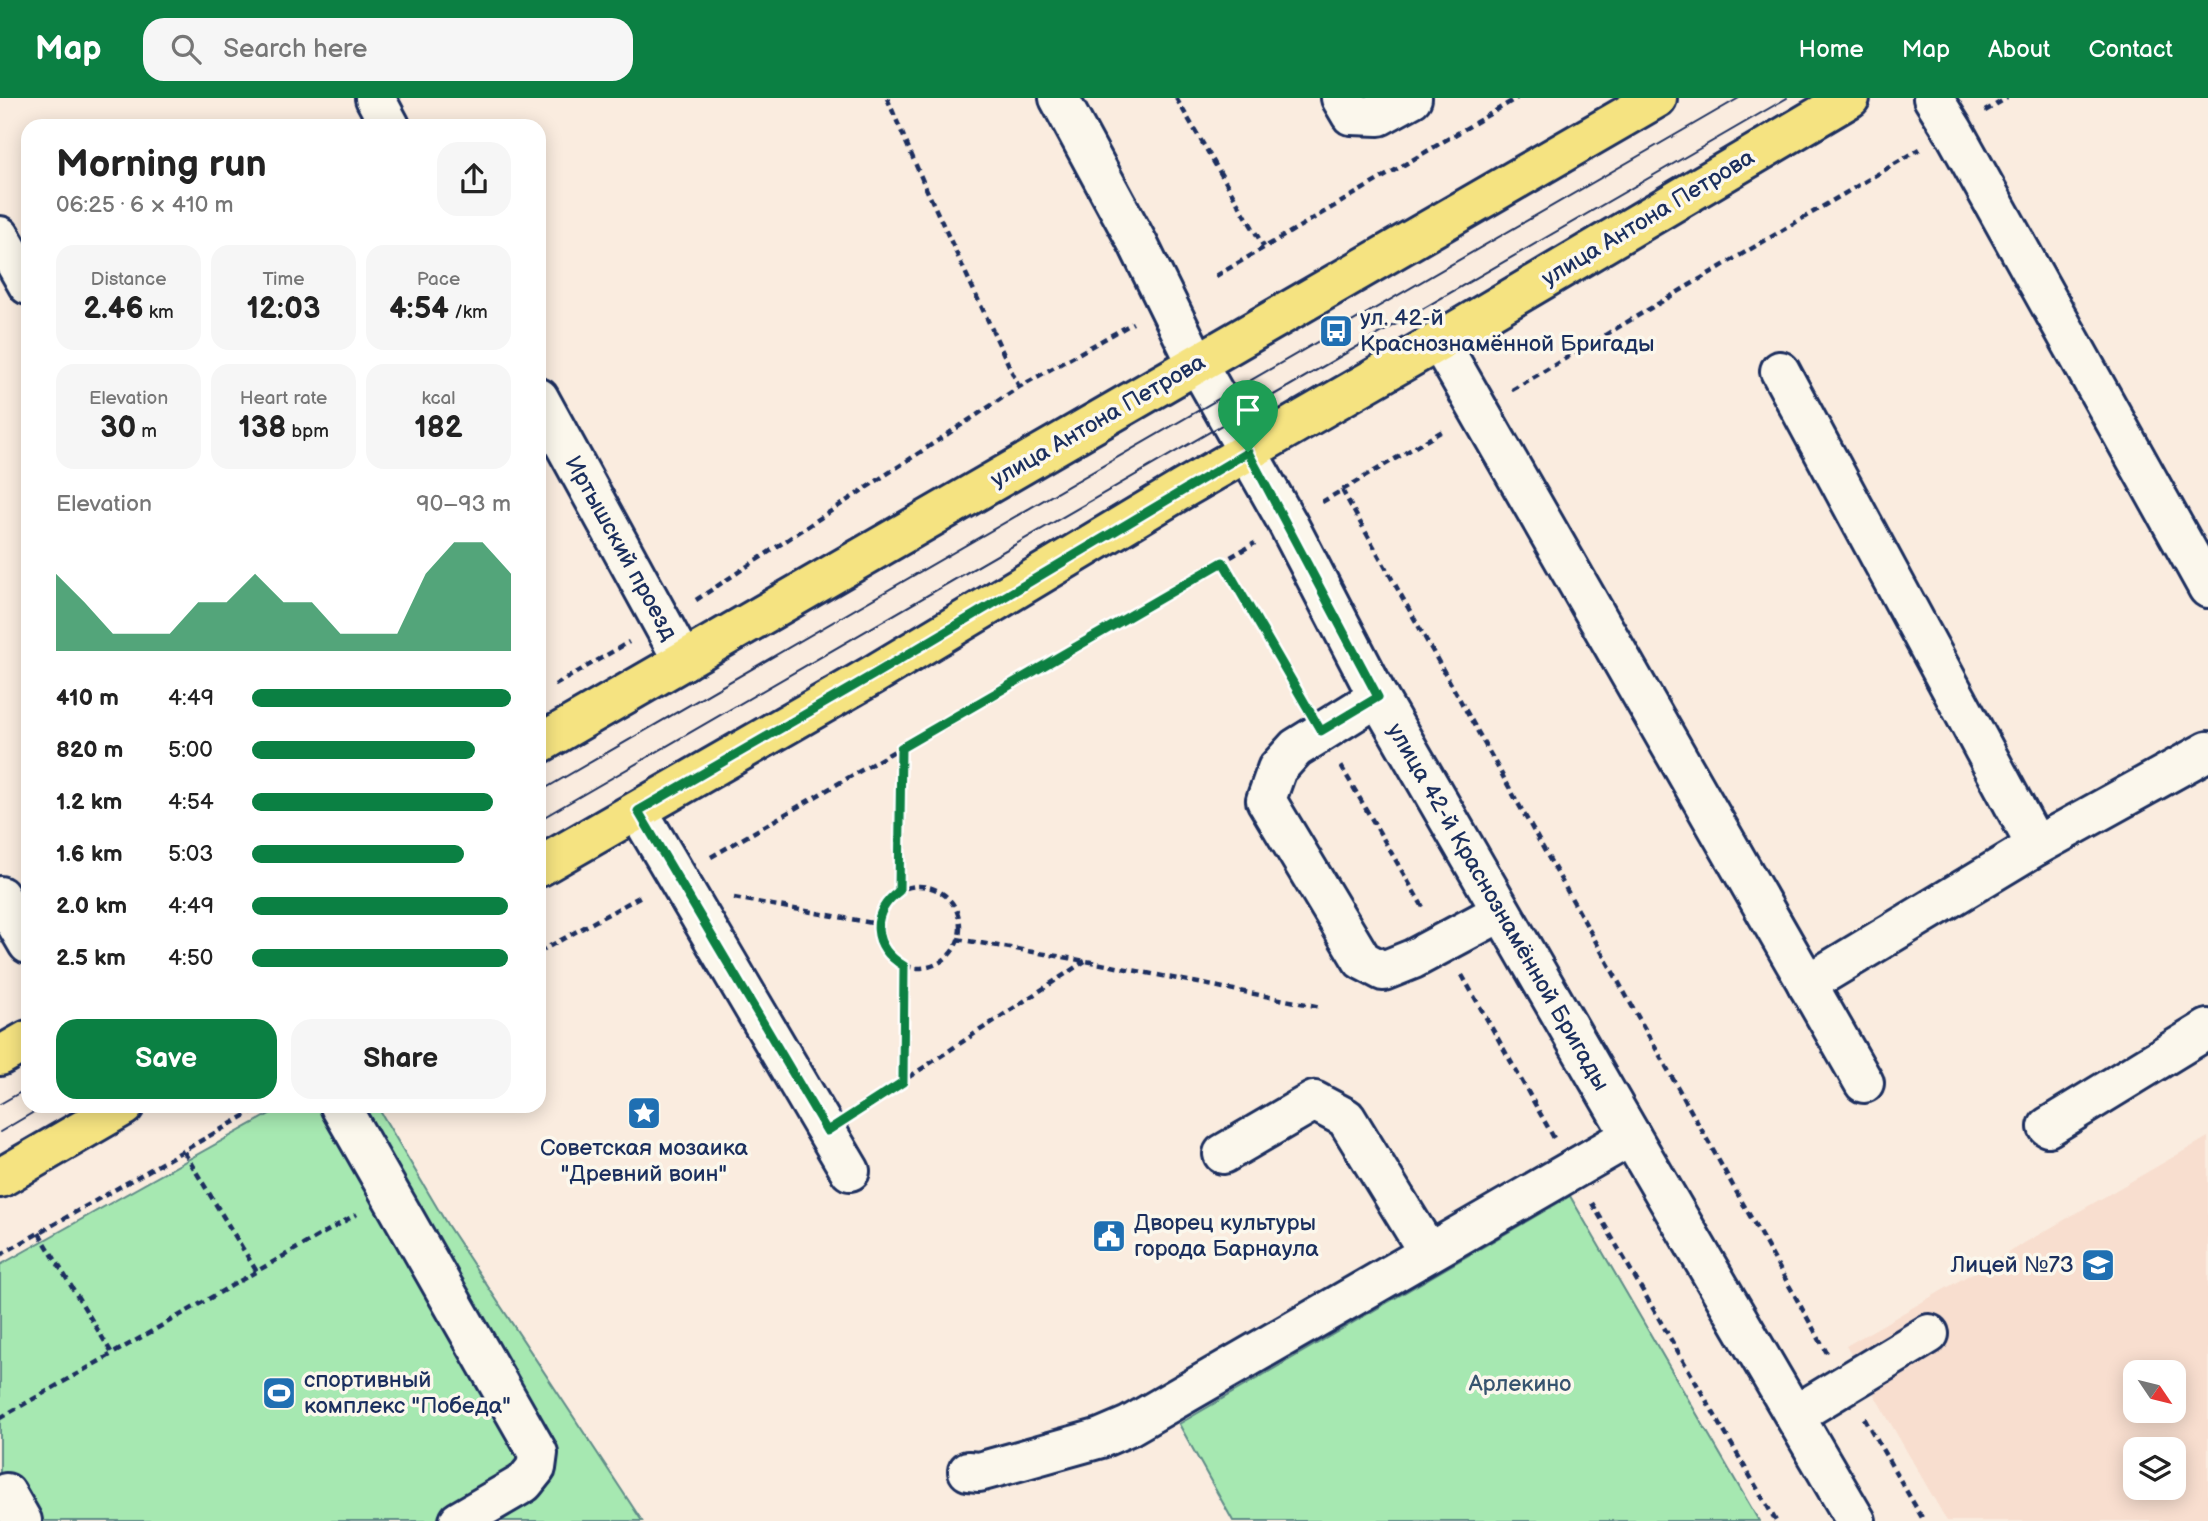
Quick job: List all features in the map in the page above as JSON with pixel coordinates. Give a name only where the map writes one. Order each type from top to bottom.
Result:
[{"type":"main road","name":"улица Антона Петрова","points":[[546,740],[1657,98]]},
{"type":"main road","name":"улица Антона Петрова","points":[[546,863],[873,675],[1850,98]]},
{"type":"main road","points":[[0,1056],[21,1044]]},
{"type":"main road","points":[[0,1178],[112,1113]]},
{"type":"street","points":[[375,98],[386,119]]},
{"type":"street","name":"улица 42-й Краснознамённой Бригады","points":[[1059,98],[1378,697],[1856,1521]]},
{"type":"street","points":[[1341,98],[1351,116],[1379,116],[1412,98]]},
{"type":"street","points":[[1943,114],[2208,588]]},
{"type":"street","points":[[0,236],[21,273]]},
{"type":"street","points":[[1439,341],[1864,1083]]},
{"type":"street","points":[[1780,371],[2036,846]]},
{"type":"street","name":"Иртышский проезд","points":[[546,411],[683,661]]},
{"type":"street","points":[[1378,697],[1296,747],[1277,768],[1266,800],[1362,960],[1383,971],[1413,960],[1501,912]]},
{"type":"street","points":[[1807,984],[2036,846],[2208,751]]},
{"type":"street","points":[[638,811],[850,1171]]},
{"type":"street","points":[[0,896],[21,932]]},
{"type":"street","points":[[2048,1127],[2208,1029]]},
{"type":"street","points":[[1223,1154],[1314,1101],[1346,1118],[1428,1252]]},
{"type":"street","points":[[344,1113],[538,1453],[536,1468],[524,1483],[459,1521]]},
{"type":"street","points":[[968,1471],[979,1472],[1101,1438],[1129,1426],[1631,1136]]},
{"type":"street","points":[[1795,1415],[1928,1334]]},
{"type":"path","points":[[887,98],[1019,387]]},
{"type":"path","points":[[1176,98],[1264,247]]},
{"type":"path","points":[[1216,276],[1517,98]]},
{"type":"path","points":[[1315,506],[1479,410],[1943,114],[2007,98]]},
{"type":"path","points":[[550,688],[662,623],[1019,387],[1133,323]]},
{"type":"path","points":[[1342,490],[1924,1521]]},
{"type":"path","points":[[546,949],[680,883],[901,748],[1255,543]]},
{"type":"path","points":[[1223,562],[1776,1521]]},
{"type":"path","points":[[899,891],[901,748]]},
{"type":"path","points":[[680,883],[878,924]]},
{"type":"path","points":[[926,887],[939,891],[950,900],[960,926],[952,951],[943,961],[917,968],[904,966],[884,949],[879,937],[881,911],[888,899],[899,891],[926,887]]},
{"type":"path","points":[[957,939],[1321,1007]]},
{"type":"path","points":[[827,1131],[1086,961]]},
{"type":"path","points":[[903,1082],[904,966]]},
{"type":"path","points":[[0,1255],[250,1113]]},
{"type":"path","points":[[184,1152],[257,1272]]},
{"type":"path","points":[[0,1418],[391,1194]]},
{"type":"path","points":[[39,1233],[113,1355]]},
{"type":"shaded area","name":"Лицей №73","points":[[2208,1137],[2208,1521],[1947,1521],[1846,1346]]},
{"type":"green space","name":"спортивный комплекс \"Победа\"","points":[[271,1113],[381,1113],[448,1226],[642,1521],[0,1521],[0,1265]]},
{"type":"green space","name":"Арлекино","points":[[1570,1196],[1759,1521],[1233,1521],[1179,1424]]},
{"type":"tram line","points":[[546,788],[1739,98]]},
{"type":"tram line","points":[[546,816],[1787,98]]},
{"type":"tram line","points":[[0,1104],[21,1092]]},
{"type":"tram line","points":[[0,1132],[32,1113]]},
{"type":"place","name":"ул. 42-й Краснознамённой Бригады","points":[[1336,331]]},
{"type":"place","name":"Советская мозаика \"Древний воин\"","points":[[644,1113]]},
{"type":"place","name":"Дворец культуры города Барнаула","points":[[1109,1236]]},
{"type":"place","name":"Лицей №73","points":[[2098,1265]]},
{"type":"place","name":"спортивный комплекс \"Победа\"","points":[[279,1393]]},
{"type":"route","points":[[1248,452],[1378,697],[1321,731],[1223,562],[901,748],[899,891],[888,899],[878,924],[884,949],[904,966],[903,1082],[827,1131],[638,811],[1248,452]]}]
